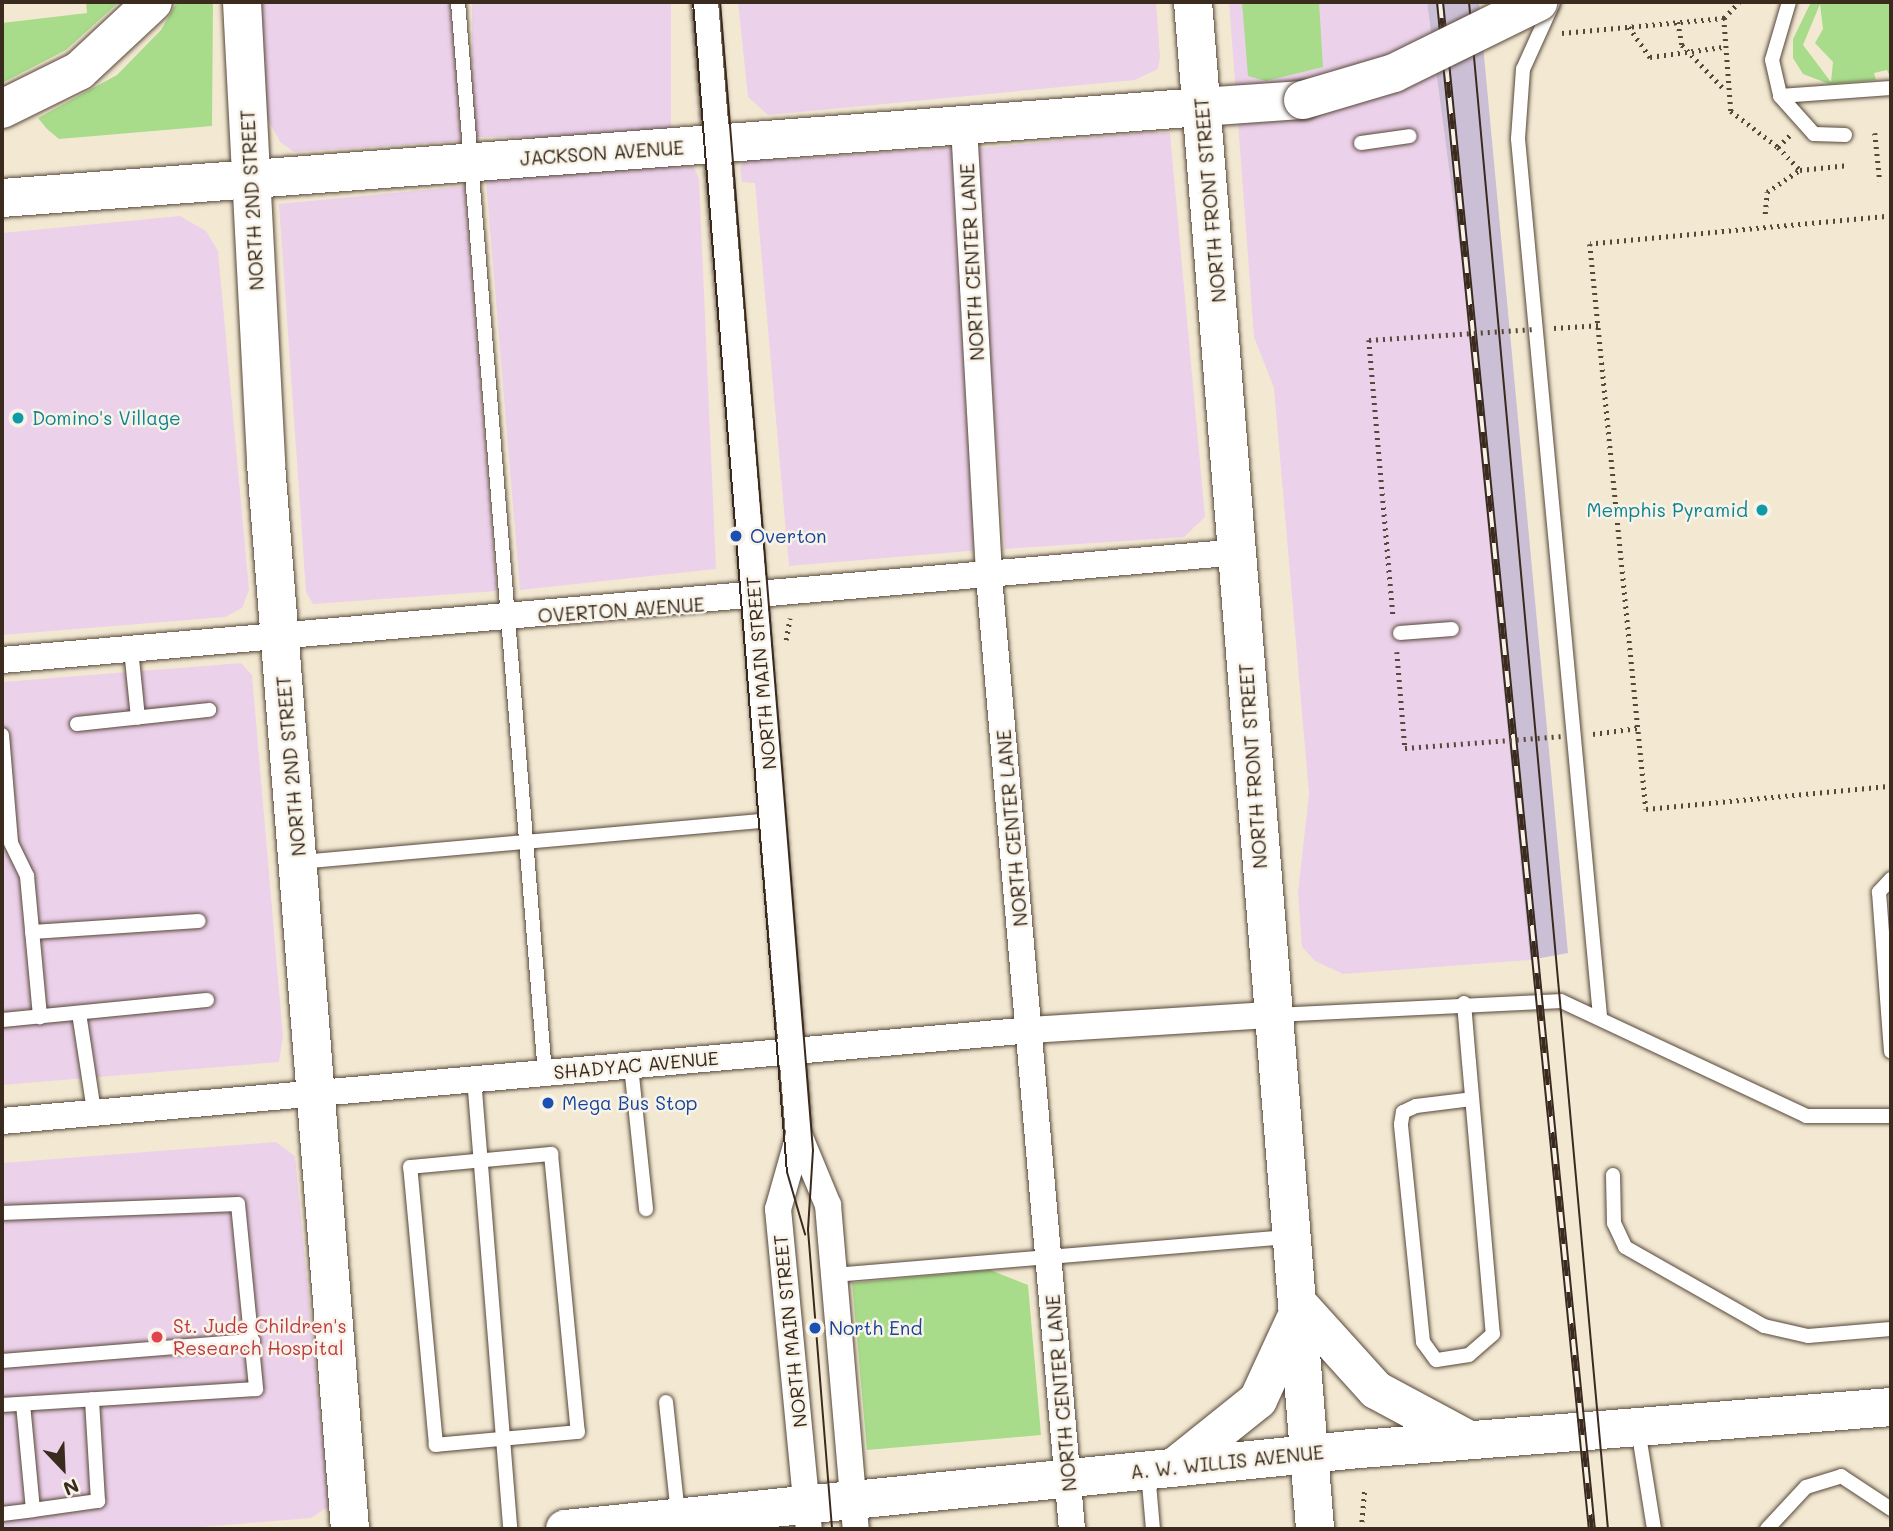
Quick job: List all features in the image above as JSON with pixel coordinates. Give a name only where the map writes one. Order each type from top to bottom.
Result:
[{"type":"main road","points":[[2,109],[79,71],[153,2]]},
{"type":"main road","name":"NORTH 2ND STREET","points":[[242,2],[280,638],[319,1091],[350,1529]]},
{"type":"main road","name":"NORTH FRONT STREET","points":[[1193,2],[1240,552],[1272,1015],[1301,1307],[1315,1529]]},
{"type":"main road","name":"JACKSON AVENUE","points":[[2,198],[1303,100],[1394,73],[1547,18]]},
{"type":"main road","points":[[1160,1469],[1258,1400],[1301,1307],[1376,1390],[1467,1439]]},
{"type":"main road","name":"A. W. WILLIS AVENUE","points":[[565,1529],[855,1516],[1068,1479],[1160,1469],[1467,1439],[1891,1407]]},
{"type":"street","name":"NORTH MAIN STREET","points":[[705,2],[799,1135],[828,1205],[855,1516]]},
{"type":"street","name":"NORTH CENTER LANE","points":[[964,125],[989,577],[1031,1030],[1072,1529]]},
{"type":"street","name":"OVERTON AVENUE","points":[[2,660],[794,596],[1240,552]]},
{"type":"street","name":"SHADYAC AVENUE","points":[[2,1121],[1031,1030],[1272,1015]]},
{"type":"street","name":"NORTH MAIN STREET","points":[[799,1135],[778,1209],[808,1518]]},
{"type":"lane","points":[[458,2],[511,618],[525,842],[545,1073]]},
{"type":"lane","points":[[1553,2],[1522,69],[1519,120],[1569,736],[1600,1016]]},
{"type":"lane","points":[[1789,2],[1772,60],[1780,96],[1800,123],[1814,134],[1845,135]]},
{"type":"lane","points":[[1780,96],[1891,88]]},
{"type":"lane","points":[[1361,143],[1410,136]]},
{"type":"lane","points":[[1397,635],[1452,629]]},
{"type":"lane","points":[[131,649],[138,718]]},
{"type":"lane","points":[[77,724],[209,710]]},
{"type":"lane","points":[[2,736],[6,843],[27,876],[40,1017]]},
{"type":"lane","points":[[300,862],[774,820]]},
{"type":"lane","points":[[1891,879],[1879,892],[1891,1052]]},
{"type":"lane","points":[[32,932],[200,921]]},
{"type":"lane","points":[[2,1020],[206,1000]]},
{"type":"lane","points":[[1272,1015],[1464,1003],[1562,1001],[1600,1016],[1806,1116],[1891,1116]]},
{"type":"lane","points":[[1464,1003],[1493,1334],[1469,1355],[1436,1360],[1423,1342],[1401,1124],[1403,1112],[1416,1106],[1472,1099]]},
{"type":"lane","points":[[79,1013],[93,1111]]},
{"type":"lane","points":[[631,1066],[646,1209]]},
{"type":"lane","points":[[474,1078],[510,1529]]},
{"type":"lane","points":[[551,1154],[578,1432],[436,1445],[411,1167],[481,1160],[551,1154]]},
{"type":"lane","points":[[1613,1175],[1614,1223],[1625,1247],[1764,1326],[1808,1336],[1891,1329]]},
{"type":"lane","points":[[2,1213],[238,1204],[256,1390],[2,1405]]},
{"type":"lane","points":[[835,1275],[1294,1237]]},
{"type":"lane","points":[[2,1361],[253,1341]]},
{"type":"lane","points":[[2,1514],[98,1501],[92,1399]]},
{"type":"lane","points":[[666,1402],[681,1524]]},
{"type":"lane","points":[[23,1404],[33,1510]]},
{"type":"lane","points":[[1638,1427],[1654,1529]]},
{"type":"lane","points":[[1153,1529],[1160,1469]]},
{"type":"lane","points":[[1767,1529],[1806,1487],[1841,1476],[1891,1509]]},
{"type":"path","points":[[1739,2],[1724,18],[1724,90],[1731,111],[1778,148],[1800,170]]},
{"type":"path","points":[[1547,18],[1629,27],[1724,18]]},
{"type":"path","points":[[1678,22],[1691,55],[1724,90]]},
{"type":"path","points":[[1629,27],[1650,57],[1691,55],[1723,47]]},
{"type":"path","points":[[1778,148],[1800,123]]},
{"type":"path","points":[[1875,133],[1880,182]]},
{"type":"path","points":[[1765,214],[1767,192],[1800,170],[1849,165]]},
{"type":"path","points":[[1891,216],[1590,243],[1602,325],[1646,809],[1891,786]]},
{"type":"path","points":[[1602,325],[1369,340],[1405,748],[1638,728]]},
{"type":"path","points":[[784,646],[794,596]]},
{"type":"path","points":[[1361,1529],[1364,1491]]},
{"type":"shaded area","points":[[257,2],[451,2],[461,141],[294,152],[280,142],[267,117]]},
{"type":"shaded area","points":[[472,2],[671,2],[671,137],[472,137]]},
{"type":"shaded area","points":[[738,2],[1156,2],[1160,57],[1158,69],[1135,80],[768,115],[748,97]]},
{"type":"shaded area","points":[[1229,2],[1427,2],[1463,273],[1530,960],[1343,974],[1315,961],[1302,947],[1298,892],[1309,794],[1274,388],[1254,337]]},
{"type":"shaded area","points":[[1427,2],[1479,2],[1568,953],[1530,960],[1463,274]]},
{"type":"shaded area","points":[[1148,132],[1170,133],[1205,517],[1184,537],[1005,549],[972,149]]},
{"type":"shaded area","points":[[956,147],[981,550],[789,566],[755,183],[742,182],[740,167],[749,157],[783,153],[781,160]]},
{"type":"shaded area","points":[[666,164],[694,167],[699,179],[716,569],[520,590],[486,180]]},
{"type":"shaded area","points":[[465,186],[497,591],[313,604],[306,592],[279,204]]},
{"type":"shaded area","points":[[180,216],[206,231],[218,251],[249,590],[242,608],[225,617],[2,635],[2,233]]},
{"type":"shaded area","points":[[241,663],[252,675],[283,1037],[279,1062],[2,1085],[2,682]]},
{"type":"shaded area","name":"St. Jude Children's Research Hospital","points":[[276,1142],[295,1156],[329,1506],[311,1518],[176,1529],[2,1529],[2,1163]]},
{"type":"green space","points":[[86,2],[119,2],[66,50],[2,83],[2,23],[87,13]]},
{"type":"green space","points":[[177,2],[213,2],[212,126],[59,139],[47,129],[38,118],[117,75],[161,30]]},
{"type":"green space","points":[[1242,2],[1319,2],[1323,67],[1266,81],[1248,76]]},
{"type":"green space","points":[[1811,2],[1891,2],[1891,79],[1887,70],[1874,73],[1876,80],[1829,84],[1803,74],[1793,58],[1793,39]],"holes":[[[1820,4],[1823,29],[1815,43],[1833,62],[1831,82],[1803,45]]]},
{"type":"green space","points":[[990,1270],[1028,1285],[1041,1435],[867,1450],[852,1283]]},
{"type":"tram line","points":[[693,2],[787,1172],[805,1234]]},
{"type":"tram line","points":[[720,2],[813,1150],[808,1230],[832,1529]]},
{"type":"tram line","points":[[1469,2],[1608,1529]]},
{"type":"railway","points":[[1440,2],[1592,1529]]},
{"type":"place","name":"Domino's Village","points":[[18,418]]},
{"type":"place","name":"Memphis Pyramid","points":[[1762,510]]},
{"type":"place","name":"Overton","points":[[736,536]]},
{"type":"place","name":"Mega Bus Stop","points":[[548,1103]]},
{"type":"place","name":"North End","points":[[815,1328]]},
{"type":"place","name":"St. Jude Children's Research Hospital","points":[[157,1337]]}]
